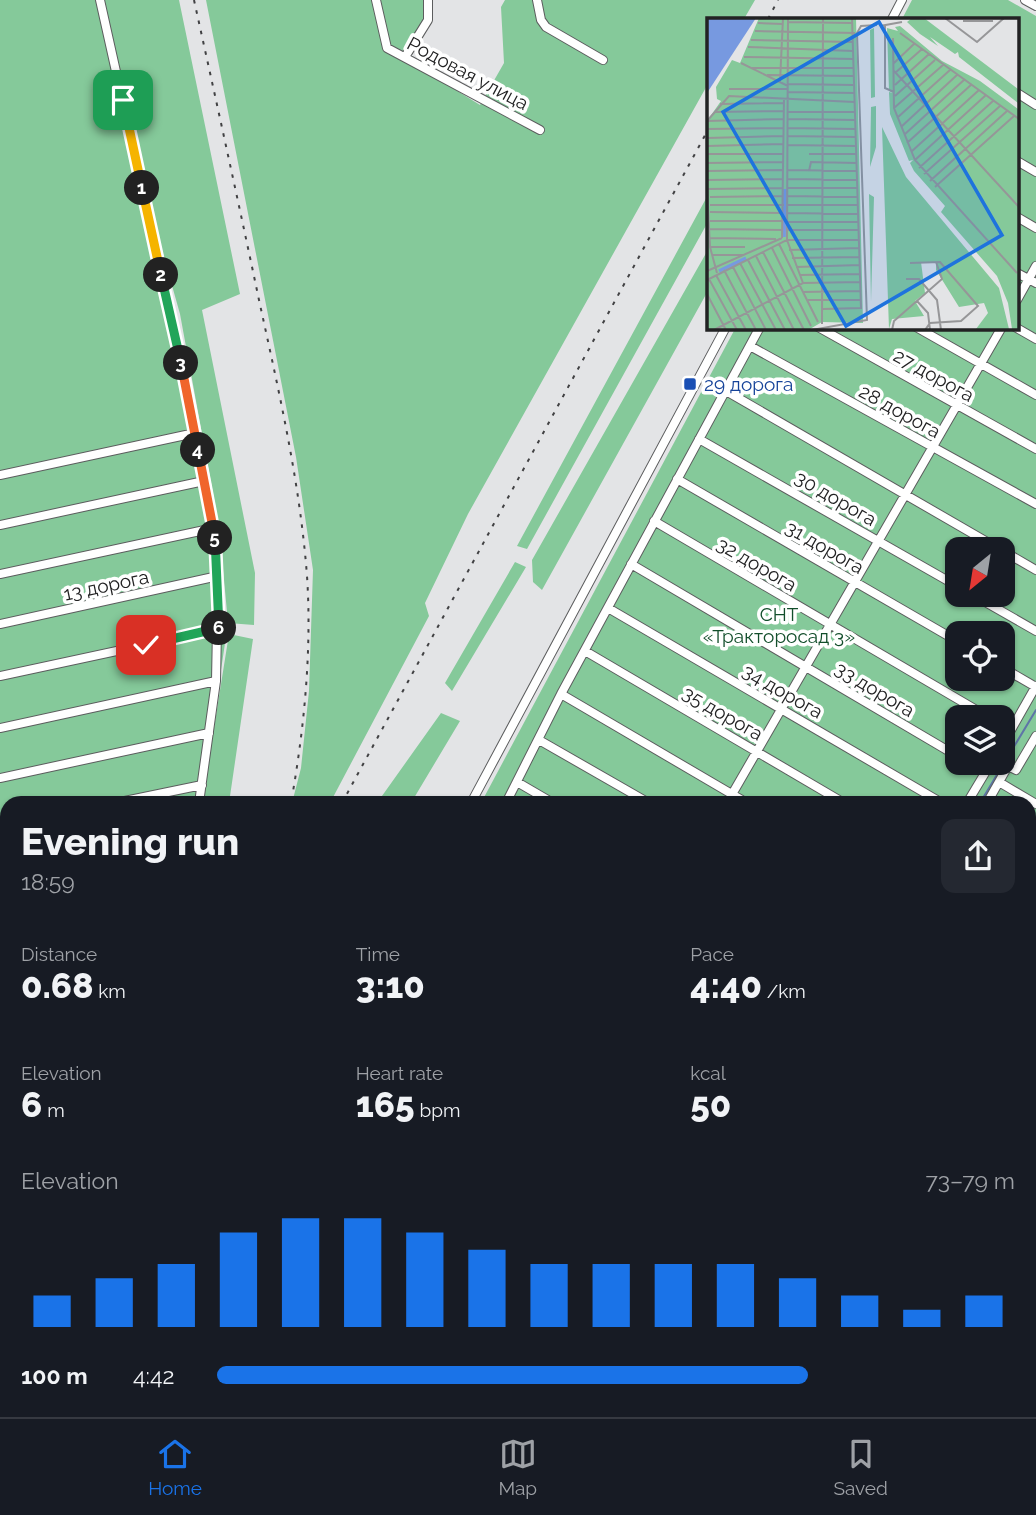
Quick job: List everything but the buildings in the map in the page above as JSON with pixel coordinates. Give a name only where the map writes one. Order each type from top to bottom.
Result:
[{"type":"street","points":[[100,0],[214,528],[219,629],[216,681],[200,796]]},
{"type":"street","name":"Родовая улица","points":[[376,0],[387,48],[540,130]]},
{"type":"street","points":[[405,57],[428,20],[428,0]]},
{"type":"street","points":[[537,0],[541,20],[546,27],[603,60]]},
{"type":"street","points":[[893,18],[902,0]]},
{"type":"street","points":[[1025,0],[1036,6]]},
{"type":"street","points":[[1018,94],[1036,105]]},
{"type":"street","points":[[1018,162],[1036,172]]},
{"type":"street","points":[[1018,218],[1036,228]]},
{"type":"street","points":[[1018,299],[1032,281],[1036,266]]},
{"type":"street","points":[[475,796],[725,329]]},
{"type":"street","points":[[510,796],[561,694],[759,329]]},
{"type":"street","name":"27 дорога","points":[[822,329],[1036,449]]},
{"type":"street","points":[[920,329],[1036,395]]},
{"type":"street","points":[[561,694],[732,795],[1001,329]]},
{"type":"street","points":[[1018,329],[1036,339]]},
{"type":"street","name":"28 дорога","points":[[750,346],[1036,504]]},
{"type":"street","points":[[726,391],[980,537]]},
{"type":"street","points":[[0,475],[195,433]]},
{"type":"street","name":"30 дорога","points":[[699,439],[945,579]]},
{"type":"street","name":"31 дорога","points":[[677,479],[945,635]]},
{"type":"street","points":[[0,525],[204,481]]},
{"type":"street","name":"32 дорога","points":[[654,522],[968,705]]},
{"type":"street","points":[[0,574],[214,528]]},
{"type":"street","points":[[1015,558],[1036,570]]},
{"type":"street","name":"33 дорога","points":[[631,564],[945,749]]},
{"type":"street","name":"13 дорога","points":[[0,624],[218,576]]},
{"type":"street","points":[[995,607],[1036,631]]},
{"type":"street","name":"34 дорога","points":[[608,608],[930,796]]},
{"type":"street","points":[[0,676],[219,629]]},
{"type":"street","name":"35 дорога","points":[[585,651],[833,796]]},
{"type":"street","points":[[1015,675],[1036,686],[1015,723]]},
{"type":"street","points":[[0,728],[216,681]]},
{"type":"street","points":[[0,778],[209,733]]},
{"type":"street","points":[[992,796],[1008,766],[1016,770],[1033,746],[1036,736]]},
{"type":"street","points":[[539,740],[637,796]]},
{"type":"street","points":[[971,796],[984,775]]},
{"type":"street","points":[[517,782],[541,796]]},
{"type":"street","points":[[999,782],[1023,796]]},
{"type":"street","points":[[149,796],[202,785]]},
{"type":"green space","points":[[0,0],[179,0],[240,294],[202,310],[255,573],[254,625],[228,623],[219,526],[180,314],[162,250],[217,526],[227,630],[202,796],[0,796]]},
{"type":"green space","points":[[206,0],[425,0],[428,20],[404,58],[480,105],[504,63],[501,7],[505,0],[755,0],[745,18],[707,18],[707,86],[468,514],[425,603],[429,616],[334,796],[294,796],[301,768],[309,691],[313,570],[296,457]]},
{"type":"green space","name":"СНТ «Тракторосад 3»","points":[[912,0],[1008,0],[1036,16],[1036,796],[485,796],[735,329],[1018,329],[1018,18],[903,18]]},
{"type":"green space","points":[[707,197],[707,224],[527,549],[517,546]]},
{"type":"green space","points":[[707,252],[707,293],[542,590],[533,582],[532,560]]},
{"type":"green space","points":[[515,562],[526,567],[452,691],[445,683]]},
{"type":"green space","points":[[229,634],[253,639],[230,796],[203,796]]},
{"type":"green space","points":[[441,713],[460,721],[415,796],[382,796]]},
{"type":"waterway","points":[[984,796],[1036,710]]},
{"type":"railway","points":[[194,0],[281,403],[304,541],[308,662],[292,796]]},
{"type":"railway","points":[[769,18],[778,0]]},
{"type":"railway","points":[[346,796],[707,132]]},
{"type":"place","name":"29 дорога","points":[[690,384]]},
{"type":"route","points":[[123,100],[214,528],[218,576],[219,629],[146,645]]}]
